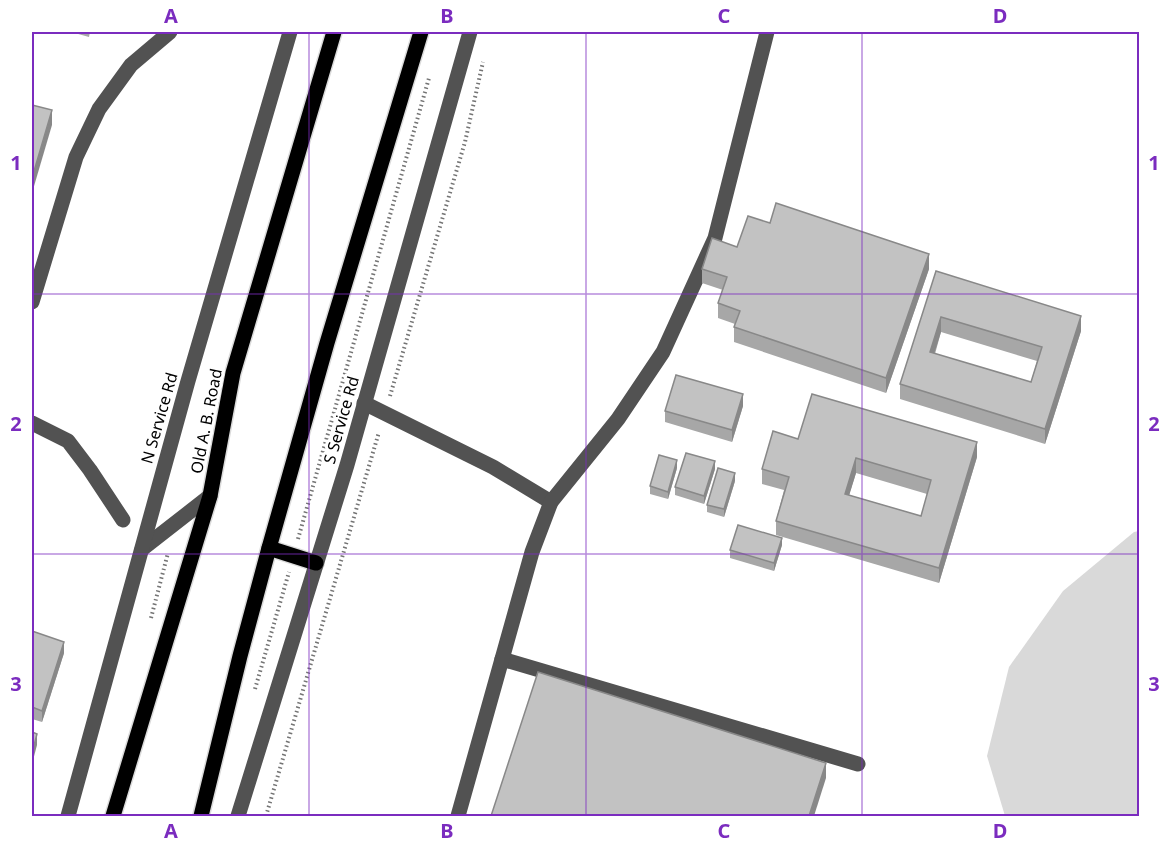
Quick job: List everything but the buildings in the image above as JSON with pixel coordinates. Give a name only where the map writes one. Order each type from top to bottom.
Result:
[{"type":"main road","name":"Old A. B. Road","points":[[113,816],[210,496],[233,372],[334,32]]},
{"type":"main road","points":[[203,812],[240,656],[327,343],[421,32]]},
{"type":"main road","points":[[270,548],[316,563]]},
{"type":"street","points":[[32,302],[76,157],[99,109],[131,65],[170,32]]},
{"type":"street","name":"N Service Rd","points":[[68,816],[188,381],[290,32]]},
{"type":"street","name":"S Service Rd","points":[[238,816],[347,465],[470,32]]},
{"type":"street","points":[[458,816],[532,552],[551,502],[618,419],[663,352],[715,238],[767,32]]},
{"type":"street","points":[[364,403],[493,467],[551,502]]},
{"type":"street","points":[[32,423],[68,441],[123,520]]},
{"type":"street","points":[[142,549],[210,496]]},
{"type":"street","points":[[502,659],[858,764]]},
{"type":"path","points":[[255,692],[429,77]]},
{"type":"path","points":[[151,619],[177,522]]},
{"type":"shaded area","points":[[1139,531],[1139,816],[1005,816],[987,756],[1009,667],[1063,591],[1134,532]]}]
